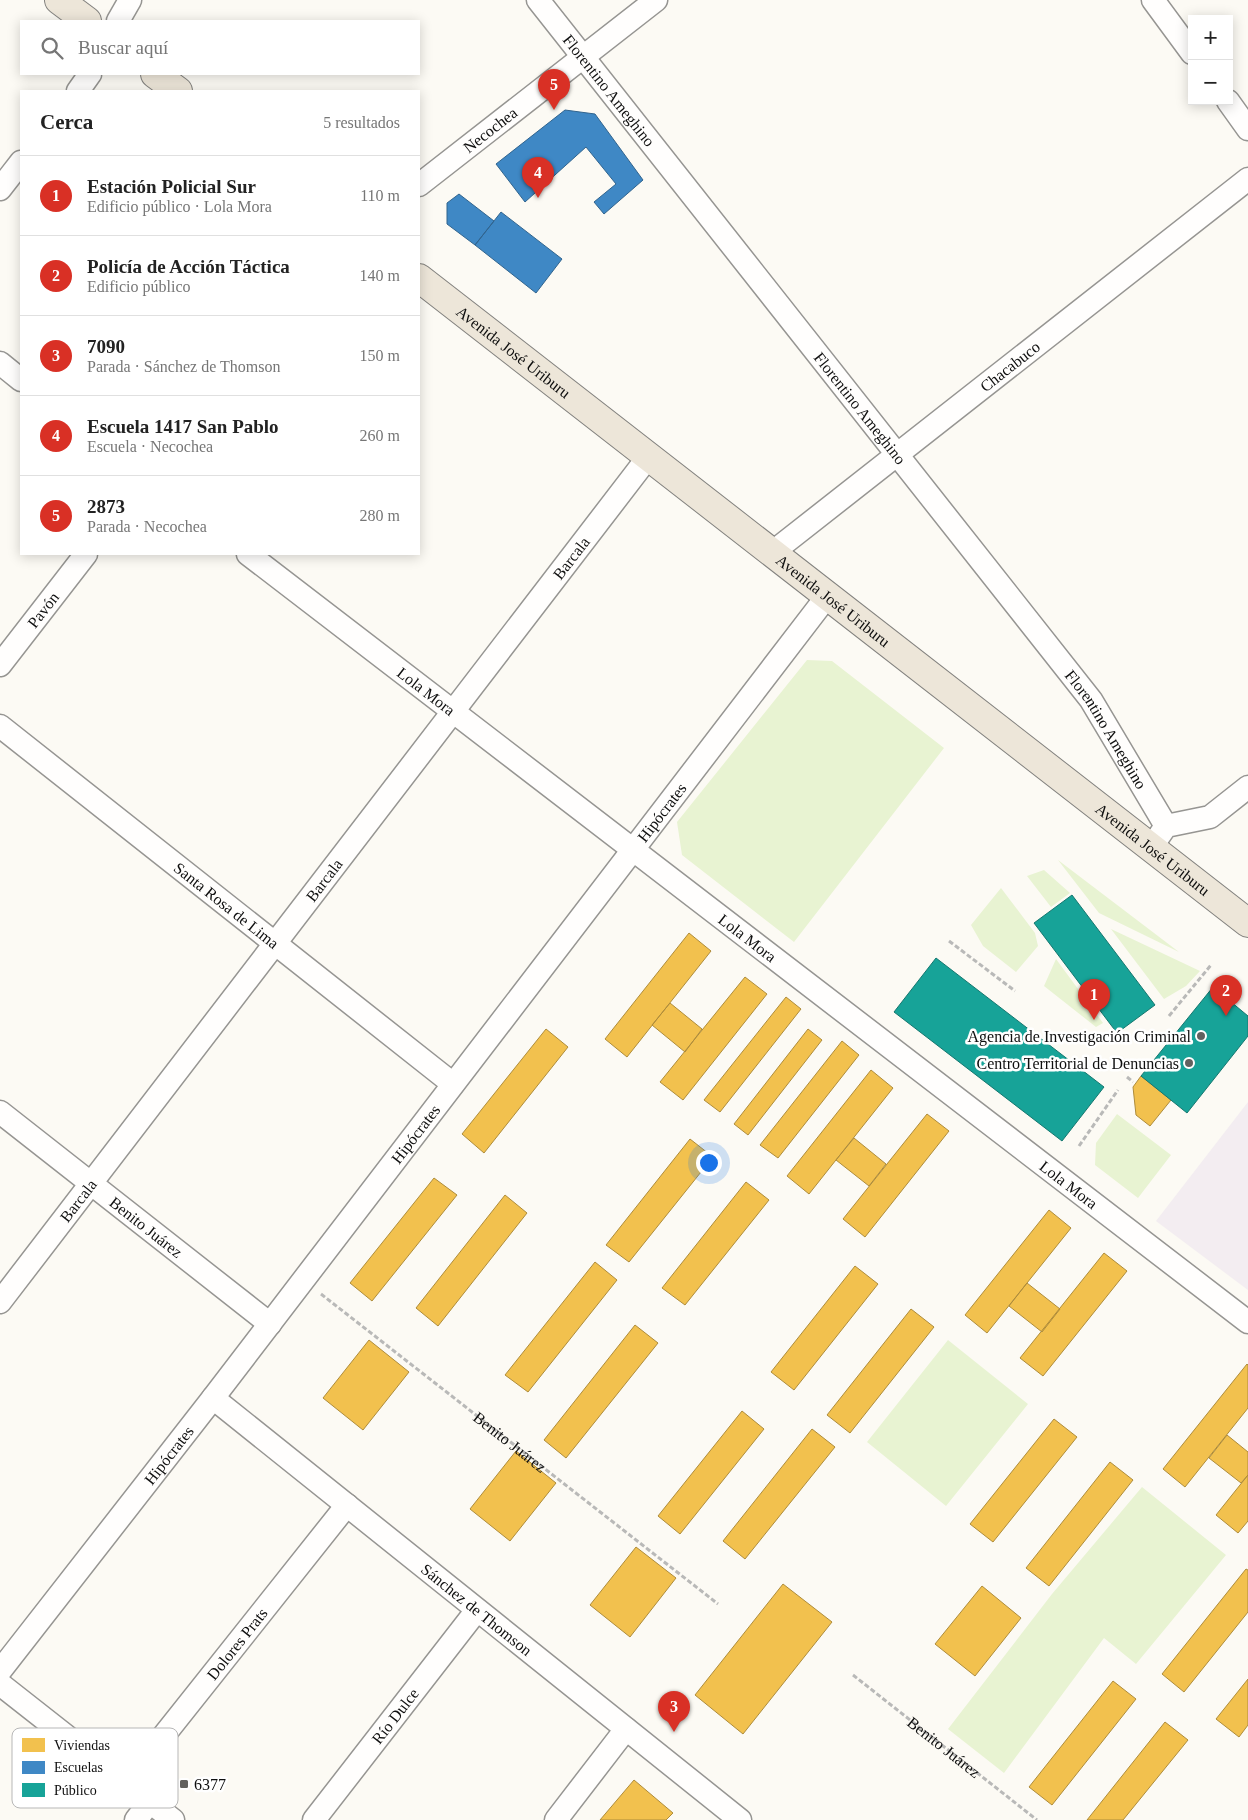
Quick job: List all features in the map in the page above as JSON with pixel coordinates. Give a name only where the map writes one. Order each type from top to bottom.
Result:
[{"type":"main road","points":[[59,0],[86,20]]},
{"type":"main road","points":[[157,75],[177,90]]},
{"type":"main road","name":"Avenida José Uriburu","points":[[420,279],[828,595],[1159,836],[1248,923]]},
{"type":"street","points":[[119,20],[130,0]]},
{"type":"street","name":"Florentino Ameghino","points":[[538,0],[1091,700],[1159,836]]},
{"type":"street","name":"Necochea","points":[[420,184],[656,0]]},
{"type":"street","points":[[1152,0],[1188,48]]},
{"type":"street","points":[[79,90],[89,75]]},
{"type":"street","points":[[1231,105],[1248,129]]},
{"type":"street","points":[[0,189],[20,163]]},
{"type":"street","name":"Chacabuco","points":[[773,552],[1248,179]]},
{"type":"street","points":[[0,364],[20,379]]},
{"type":"street","name":"Barcala","points":[[0,1302],[649,456]]},
{"type":"street","name":"Pavón","points":[[0,665],[85,555]]},
{"type":"street","name":"Lola Mora","points":[[249,555],[1248,1322]]},
{"type":"street","name":"Hipócrates","points":[[0,1671],[270,1324],[828,595]]},
{"type":"street","name":"Santa Rosa de Lima","points":[[0,726],[453,1084]]},
{"type":"street","points":[[1159,836],[1210,817],[1248,787]]},
{"type":"street","name":"Benito Juárez","points":[[0,1112],[270,1324]]},
{"type":"street","name":"Sánchez de Thomson","points":[[213,1398],[740,1820]]},
{"type":"street","name":"Dolores Prats","points":[[170,1728],[347,1505]]},
{"type":"street","name":"Río Dulce","points":[[314,1820],[477,1610]]},
{"type":"street","points":[[0,1684],[56,1728]]},
{"type":"street","points":[[556,1820],[626,1729]]},
{"type":"street","points":[[136,1820],[145,1808]]},
{"type":"street","points":[[158,1808],[173,1820]]},
{"type":"path","points":[[949,942],[1015,992]]},
{"type":"path","points":[[1169,1016],[1211,966]]},
{"type":"path","points":[[1127,1077],[1133,1082]]},
{"type":"path","points":[[1079,1146],[1118,1090]]},
{"type":"path","name":"Benito Juárez","points":[[303,1280],[718,1604]]},
{"type":"path","name":"Benito Juárez","points":[[853,1675],[1037,1820]]},
{"type":"shaded area","points":[[1248,1102],[1248,1290],[1156,1221]]},
{"type":"green space","points":[[807,660],[832,661],[944,748],[794,942],[682,855],[677,822]]},
{"type":"green space","points":[[1058,860],[1179,952],[1099,913]]},
{"type":"green space","points":[[1044,870],[1070,893],[1051,907],[1027,876]]},
{"type":"green space","points":[[1001,888],[1035,933],[1038,946],[1016,972],[983,946],[971,925]]},
{"type":"green space","points":[[1111,929],[1200,971],[1186,986],[1164,999]]},
{"type":"green space","points":[[1056,959],[1103,1023],[1096,1027],[1044,986]]},
{"type":"green space","points":[[1117,1114],[1171,1155],[1138,1198],[1095,1165],[1096,1143]]},
{"type":"green space","points":[[948,1340],[1028,1404],[946,1506],[867,1442]]},
{"type":"green space","points":[[1142,1487],[1226,1555],[1136,1664],[1104,1638],[1004,1773],[948,1729],[1052,1594]]},
{"type":"building: Viviendas","points":[[689,933],[711,951],[627,1057],[605,1039]]},
{"type":"building: Viviendas","points":[[745,977],[767,994],[683,1100],[660,1082]]},
{"type":"building: Viviendas","points":[[786,997],[801,1009],[720,1112],[704,1100]]},
{"type":"building: Viviendas","points":[[670,1003],[702,1029],[685,1052],[652,1025]]},
{"type":"building: Viviendas","points":[[546,1029],[568,1047],[484,1153],[462,1134]]},
{"type":"building: Viviendas","points":[[808,1029],[822,1040],[748,1135],[734,1124]]},
{"type":"building: Viviendas","points":[[842,1041],[859,1055],[778,1158],[760,1145]]},
{"type":"building: Viviendas","points":[[871,1070],[893,1088],[809,1194],[787,1176]]},
{"type":"building: Viviendas","points":[[1141,1076],[1171,1100],[1150,1126],[1136,1115],[1133,1087]]},
{"type":"building: Viviendas","points":[[927,1114],[949,1131],[865,1237],[843,1219]]},
{"type":"building: Viviendas","points":[[854,1138],[886,1164],[869,1186],[836,1160]]},
{"type":"building: Viviendas","points":[[690,1139],[713,1157],[629,1262],[606,1245]]},
{"type":"building: Viviendas","points":[[434,1178],[457,1195],[372,1301],[350,1283]]},
{"type":"building: Viviendas","points":[[746,1182],[769,1200],[685,1305],[662,1288]]},
{"type":"building: Viviendas","points":[[505,1195],[527,1213],[438,1326],[416,1308]]},
{"type":"building: Viviendas","points":[[1049,1210],[1071,1228],[987,1333],[965,1315]]},
{"type":"building: Viviendas","points":[[1104,1253],[1127,1271],[1043,1376],[1020,1358]]},
{"type":"building: Viviendas","points":[[595,1262],[617,1280],[528,1392],[505,1375]]},
{"type":"building: Viviendas","points":[[855,1266],[878,1284],[794,1390],[771,1372]]},
{"type":"building: Viviendas","points":[[1027,1283],[1060,1309],[1042,1332],[1009,1306]]},
{"type":"building: Viviendas","points":[[911,1309],[934,1327],[850,1433],[827,1415]]},
{"type":"building: Viviendas","points":[[635,1325],[658,1343],[566,1458],[544,1440]]},
{"type":"building: Viviendas","points":[[369,1340],[409,1372],[363,1430],[323,1398]]},
{"type":"building: Viviendas","points":[[1247,1364],[1248,1408],[1185,1487],[1163,1469]]},
{"type":"building: Viviendas","points":[[742,1411],[764,1429],[680,1534],[658,1516]]},
{"type":"building: Viviendas","points":[[1054,1419],[1077,1437],[993,1542],[970,1524]]},
{"type":"building: Viviendas","points":[[812,1429],[835,1447],[745,1559],[723,1541]]},
{"type":"building: Viviendas","points":[[1227,1435],[1248,1452],[1248,1475],[1241,1483],[1209,1458]]},
{"type":"building: Viviendas","points":[[516,1451],[556,1483],[510,1541],[470,1509]]},
{"type":"building: Viviendas","points":[[1110,1462],[1133,1480],[1049,1586],[1026,1568]]},
{"type":"building: Viviendas","points":[[1248,1475],[1248,1521],[1238,1533],[1216,1515]]},
{"type":"building: Viviendas","points":[[636,1547],[676,1578],[630,1637],[590,1605]]},
{"type":"building: Viviendas","points":[[1246,1569],[1248,1570],[1248,1612],[1184,1692],[1162,1674]]},
{"type":"building: Viviendas","points":[[783,1584],[832,1622],[743,1734],[695,1695]]},
{"type":"building: Viviendas","points":[[982,1586],[1021,1618],[975,1676],[935,1644]]},
{"type":"building: Viviendas","points":[[1248,1679],[1248,1725],[1239,1737],[1216,1719]]},
{"type":"building: Viviendas","points":[[1113,1681],[1136,1699],[1052,1805],[1029,1787]]},
{"type":"building: Viviendas","points":[[1165,1722],[1188,1740],[1123,1820],[1087,1820]]},
{"type":"building: Viviendas","points":[[634,1780],[673,1813],[666,1820],[600,1820]]},
{"type":"building: Escuelas","points":[[565,110],[595,114],[643,180],[604,214],[594,202],[616,184],[586,147],[525,202],[496,164]]},
{"type":"building: Escuelas","points":[[459,194],[494,221],[475,245],[447,224],[447,203]]},
{"type":"building: Escuelas","points":[[501,212],[562,259],[536,293],[475,245]]},
{"type":"building: Público","points":[[1072,895],[1155,1005],[1117,1033],[1034,923]]},
{"type":"building: Público","points":[[936,958],[1104,1087],[1062,1141],[894,1012]]},
{"type":"building: Público","points":[[1213,987],[1248,1016],[1248,1036],[1187,1113],[1141,1076]]},
{"type":"place","name":"2873","points":[[554,110]]},
{"type":"place","name":"Escuela 1417 San Pablo","points":[[538,198]]},
{"type":"place","name":"Policía de Acción Táctica","points":[[1226,1016]]},
{"type":"place","name":"Estación Policial Sur","points":[[1094,1020]]},
{"type":"place","name":"Agencia de Investigación Criminal","points":[[1201,1036]]},
{"type":"place","name":"Centro Territorial de Denuncias","points":[[1189,1063]]},
{"type":"place","name":"7090","points":[[674,1732]]},
{"type":"place","name":"6377","points":[[184,1784]]}]
